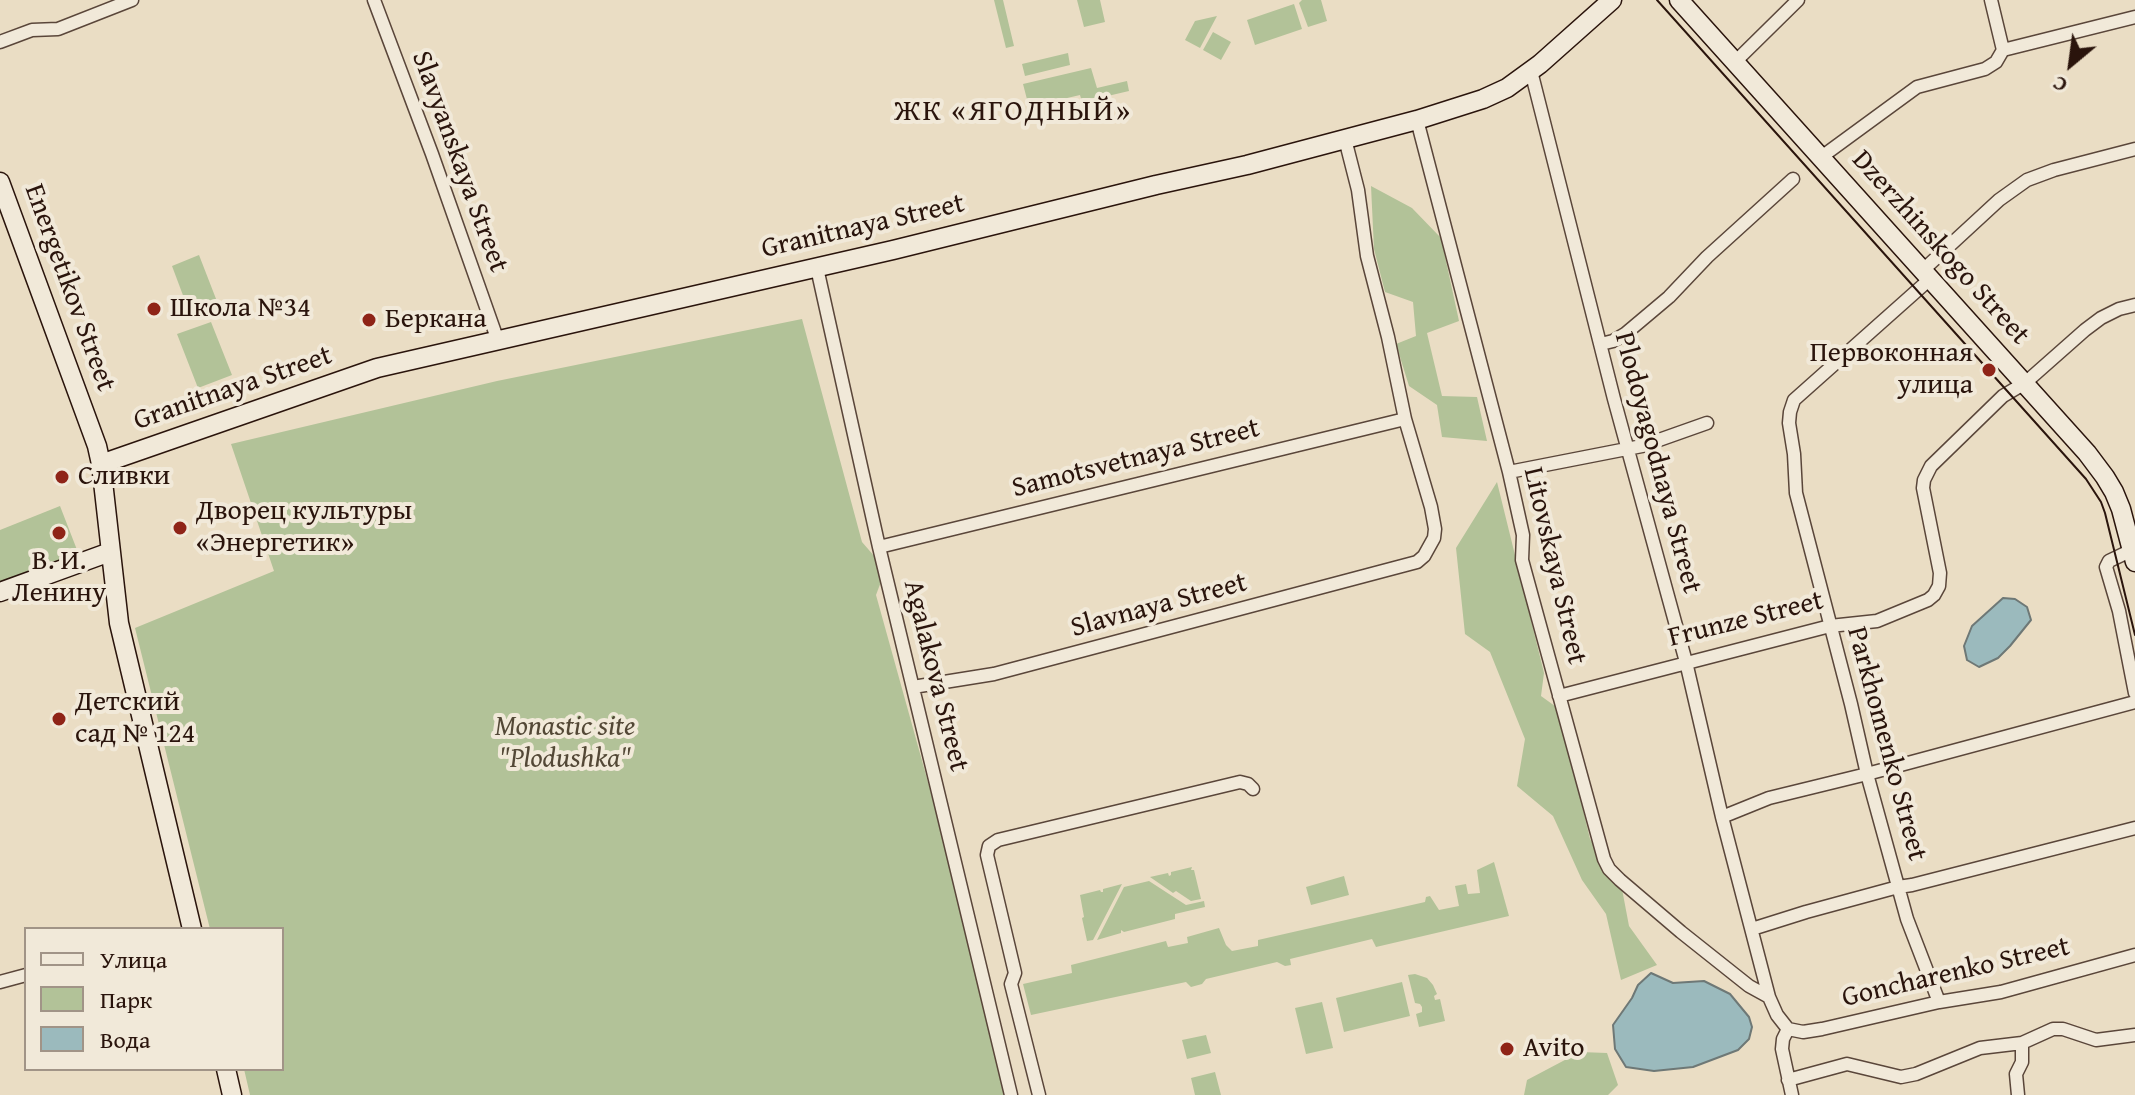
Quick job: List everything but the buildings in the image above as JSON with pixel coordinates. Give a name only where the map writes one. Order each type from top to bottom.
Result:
[{"type":"street","points":[[0,42],[32,30],[58,29],[132,0]]},
{"type":"street","name":"Slavyanskaya Street","points":[[374,0],[498,341]]},
{"type":"street","name":"Granitnaya Street","points":[[101,464],[377,368],[817,268],[1247,165],[1417,120],[1507,88],[1612,0]]},
{"type":"street","name":"Dzerzhinskogo Street","points":[[1679,0],[2025,383],[2109,482],[2134,553],[2109,561],[2106,567],[2119,611],[2135,693]]},
{"type":"street","points":[[1735,62],[1798,0]]},
{"type":"street","points":[[1820,158],[1917,87],[1985,69],[1996,62],[2003,50],[1991,0]]},
{"type":"street","points":[[2003,50],[2135,17]]},
{"type":"street","name":"Plodoyagodnaya Street","points":[[1531,71],[1614,399],[1686,662],[1769,997],[1788,1029]]},
{"type":"street","name":"Litovskaya Street","points":[[1417,120],[1509,472],[1523,535],[1522,560],[1604,859],[1609,869],[1681,932],[1749,986],[1769,997]]},
{"type":"street","points":[[1345,139],[1358,190],[1367,256],[1405,419]]},
{"type":"street","points":[[1926,275],[1999,200],[2027,180],[2135,149]]},
{"type":"street","points":[[1601,344],[1625,334],[1669,297],[1707,257],[1793,179]]},
{"type":"street","name":"Energetikov Street","points":[[0,182],[101,464],[123,644],[192,927]]},
{"type":"street","name":"Agalakova Street","points":[[817,268],[879,547],[1011,1095]]},
{"type":"street","name":"Parkhomenko Street","points":[[1926,275],[1794,400],[1789,423],[1796,493],[1867,774],[1907,919],[1939,1002]]},
{"type":"street","points":[[2025,383],[2101,318],[2135,305]]},
{"type":"street","name":"Frunze Street","points":[[1559,696],[1830,626],[1877,621],[1928,600],[1939,586],[1938,560],[1923,488],[1927,473],[1981,416],[2003,396],[2025,383]]},
{"type":"street","name":"Samotsvetnaya Street","points":[[879,547],[1405,419]]},
{"type":"street","name":"Slavnaya Street","points":[[913,687],[994,674],[1417,562],[1429,549],[1435,529],[1405,419]]},
{"type":"street","points":[[1509,472],[1629,449],[1707,423]]},
{"type":"street","points":[[0,592],[110,552]]},
{"type":"street","points":[[1722,817],[1769,798],[2135,702]]},
{"type":"street","points":[[1039,1095],[1011,984],[1015,973],[987,855],[989,846],[998,840],[1240,782],[1253,789]]},
{"type":"street","points":[[1752,929],[1898,887],[2135,828]]},
{"type":"street","name":"Goncharenko Street","points":[[1788,1029],[1803,1032],[1822,1029],[1939,1002],[2001,992],[2135,955]]},
{"type":"street","points":[[0,982],[24,976]]},
{"type":"street","points":[[1788,1029],[1782,1049],[1792,1095]]},
{"type":"street","points":[[1788,1080],[1847,1064],[1901,1077],[1980,1048],[2022,1043],[2053,1029],[2063,1029],[2096,1040],[2135,1035]]},
{"type":"street","points":[[2018,1095],[2016,1074],[2022,1062],[2022,1043]]},
{"type":"street","points":[[226,1071],[232,1095]]},
{"type":"green space","points":[[994,0],[1003,0],[1014,46],[1006,48]]},
{"type":"green space","points":[[1077,0],[1100,0],[1105,22],[1084,27]]},
{"type":"green space","points":[[1302,0],[1321,0],[1327,21],[1308,27],[1299,3]]},
{"type":"green space","points":[[1294,4],[1302,29],[1255,45],[1247,20]]},
{"type":"green space","points":[[1217,16],[1200,48],[1185,40],[1195,21]]},
{"type":"green space","points":[[1213,32],[1231,42],[1221,60],[1203,50]]},
{"type":"green space","points":[[1068,53],[1070,65],[1025,76],[1022,64]]},
{"type":"green space","points":[[1091,68],[1097,88],[1127,81],[1129,91],[1082,102],[1080,95],[1029,107],[1023,84]]},
{"type":"green space","points":[[1371,186],[1412,208],[1441,238],[1459,321],[1427,333],[1442,396],[1477,397],[1487,441],[1442,437],[1437,405],[1409,386],[1396,344],[1416,336],[1413,302],[1385,292],[1374,249]]},
{"type":"green space","points":[[199,255],[218,304],[190,314],[172,266]]},
{"type":"green space","name":"Monastic site \"Plodushka\"","points":[[802,319],[862,542],[875,557],[882,579],[876,595],[936,811],[1004,1095],[250,1095],[244,1071],[284,1071],[284,927],[210,927],[135,628],[274,571],[231,444],[497,381]]},
{"type":"green space","points":[[211,322],[232,375],[198,388],[177,334]]},
{"type":"green space","points":[[1497,482],[1544,673],[1541,696],[1559,709],[1590,839],[1622,889],[1629,926],[1657,965],[1621,980],[1606,914],[1582,880],[1553,816],[1517,786],[1525,739],[1490,652],[1465,634],[1456,548]]},
{"type":"green space","points":[[60,506],[79,555],[0,585],[0,530]]},
{"type":"green space","points":[[1494,862],[1509,916],[1376,947],[1372,939],[1290,959],[1291,965],[1277,962],[1206,979],[1202,984],[1191,987],[1186,982],[1031,1015],[1023,984],[1072,973],[1071,965],[1166,941],[1168,947],[1188,943],[1187,937],[1219,928],[1232,951],[1258,946],[1258,940],[1425,902],[1426,897],[1430,896],[1439,910],[1459,906],[1455,886],[1466,884],[1468,894],[1480,893],[1477,870]]},
{"type":"green space","points":[[1192,867],[1201,899],[1191,901],[1150,877],[1168,873],[1169,876],[1171,872]]},
{"type":"green space","points":[[1344,876],[1349,895],[1311,905],[1306,887]]},
{"type":"green space","points":[[1149,881],[1186,905],[1204,901],[1205,907],[1175,914],[1175,919],[1124,932],[1121,930],[1121,933],[1097,940],[1124,887]]},
{"type":"green space","points":[[1122,884],[1093,940],[1087,941],[1080,895],[1103,892],[1103,889]]},
{"type":"green space","points":[[1408,975],[1427,978],[1433,985],[1437,994],[1435,1000],[1440,999],[1445,1021],[1419,1027],[1416,1014],[1422,1012],[1422,1007],[1415,1003]]},
{"type":"green space","points":[[1402,982],[1410,1016],[1344,1032],[1336,998]]},
{"type":"green space","points":[[1322,1002],[1333,1048],[1306,1054],[1295,1008]]},
{"type":"green space","points":[[1206,1035],[1211,1053],[1187,1059],[1182,1040]]},
{"type":"green space","points":[[1580,1052],[1607,1053],[1618,1085],[1608,1095],[1524,1095],[1527,1080]]},
{"type":"green space","points":[[1215,1072],[1221,1095],[1195,1095],[1191,1078]]},
{"type":"water","points":[[2003,598],[2015,599],[2027,607],[2031,620],[1998,658],[1979,667],[1967,660],[1964,646],[1972,626]]},
{"type":"water","points":[[1651,973],[1673,983],[1704,981],[1730,994],[1749,1017],[1752,1027],[1749,1039],[1738,1050],[1693,1067],[1654,1071],[1626,1067],[1615,1049],[1613,1025],[1638,985]]},
{"type":"tram line","points":[[1657,0],[2086,479],[2105,513],[2135,635]]},
{"type":"place","name":"Школа №34","points":[[154,309]]},
{"type":"place","name":"Беркана","points":[[369,320]]},
{"type":"place","name":"Первоконная улица","points":[[1989,370]]},
{"type":"place","name":"Сливки","points":[[62,477]]},
{"type":"place","name":"Дворец культуры «Энергетик»","points":[[180,528]]},
{"type":"place","name":"В. И. Ленину","points":[[59,533]]},
{"type":"place","name":"Детский сад № 124","points":[[59,719]]},
{"type":"place","name":"Avito","points":[[1507,1049]]},
{"type":"district","name":"ЖК «ЯГОДНЫЙ»","points":[[1013,112]]}]
